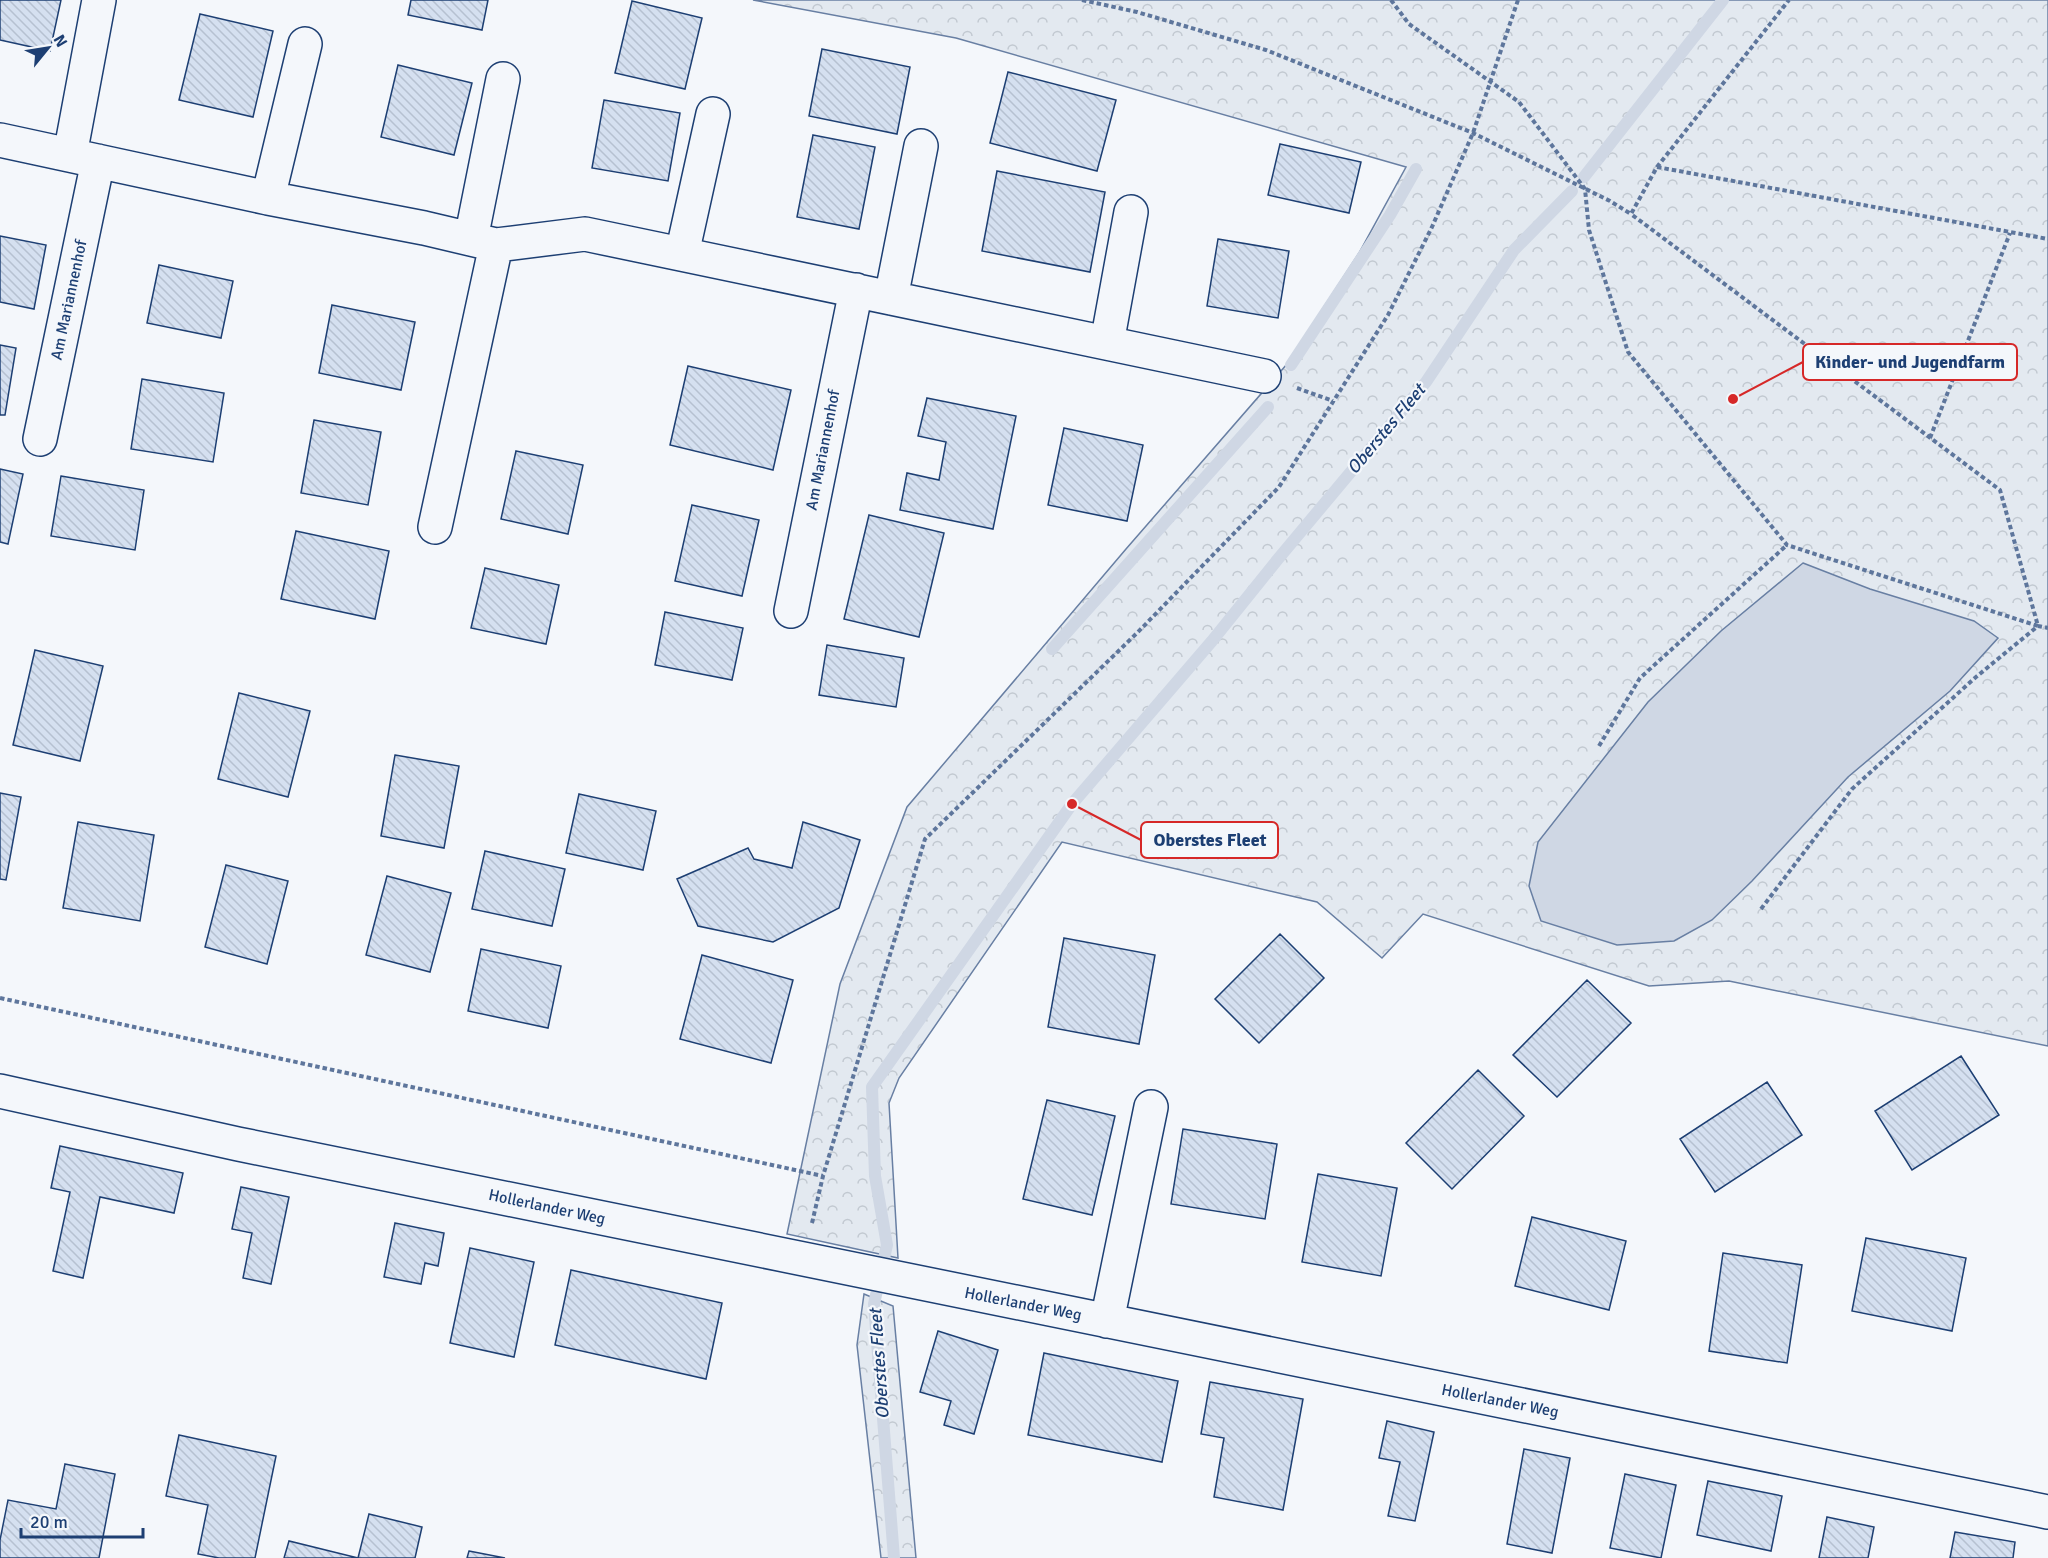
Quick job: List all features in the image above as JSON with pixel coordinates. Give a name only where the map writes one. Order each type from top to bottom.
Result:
[{"type":"street","name":"Am Mariannenhof","points":[[40,439],[84,158],[99,0]]},
{"type":"street","points":[[268,198],[305,44]]},
{"type":"street","points":[[435,527],[484,242],[503,79]]},
{"type":"street","points":[[682,254],[713,114]]},
{"type":"street","points":[[0,140],[484,242],[585,234],[1264,376]]},
{"type":"street","points":[[891,298],[921,146]]},
{"type":"street","points":[[1107,343],[1131,212]]},
{"type":"street","name":"Am Mariannenhof","points":[[791,611],[856,290]]},
{"type":"street","name":"Hollerlander Weg","points":[[0,1091],[238,1144],[2048,1512]]},
{"type":"street","points":[[1107,1321],[1151,1107]]},
{"type":"path","points":[[1082,0],[1137,12],[1266,50],[1473,133],[1610,201],[1631,214],[2000,490],[2038,626]]},
{"type":"path","points":[[1391,0],[1409,24],[1519,102],[1585,189],[1589,230],[1628,352],[1787,545],[2048,628]]},
{"type":"path","points":[[804,1259],[823,1176],[925,839],[1137,633],[1279,487],[1388,315],[1432,227],[1473,133],[1518,0]]},
{"type":"path","points":[[1631,214],[1657,167],[1789,0]]},
{"type":"path","points":[[1657,167],[2048,239]]},
{"type":"path","points":[[1930,438],[2010,233]]},
{"type":"path","points":[[1599,746],[1640,678],[1787,545]]},
{"type":"path","points":[[1761,909],[1852,789],[1976,677],[2038,626]]},
{"type":"path","points":[[0,998],[823,1176]]},
{"type":"green space","points":[[753,0],[2048,0],[2048,1046],[1729,981],[1649,986],[1423,914],[1382,958],[1317,902],[1062,842],[899,1078],[889,1103],[898,1258],[787,1234],[840,984],[907,807],[1287,364],[1359,253],[1406,167],[956,38]]},
{"type":"green space","points":[[864,1294],[893,1306],[916,1558],[881,1558],[857,1345]]},
{"type":"shaded area","points":[[1803,563],[1870,589],[1974,621],[1998,638],[1950,691],[1848,777],[1752,881],[1712,920],[1674,941],[1617,945],[1541,921],[1529,886],[1538,842],[1648,702],[1721,631]]},
{"type":"building","points":[[0,0],[61,0],[50,51],[0,40]]},
{"type":"building","points":[[411,0],[488,0],[482,30],[408,15]]},
{"type":"building","points":[[632,1],[702,18],[685,89],[615,73]]},
{"type":"building","points":[[200,14],[273,31],[253,117],[179,100]]},
{"type":"building","points":[[822,49],[910,67],[897,134],[809,116]]},
{"type":"building","points":[[398,65],[472,83],[454,155],[381,137]]},
{"type":"building","points":[[1008,72],[1116,100],[1097,171],[990,143]]},
{"type":"building","points":[[604,100],[680,113],[668,181],[592,168]]},
{"type":"building","points":[[813,135],[875,147],[859,229],[797,217]]},
{"type":"building","points":[[1280,144],[1361,162],[1349,213],[1268,195]]},
{"type":"building","points":[[997,171],[1105,192],[1090,272],[982,251]]},
{"type":"building","points":[[0,236],[46,245],[34,309],[0,302]]},
{"type":"building","points":[[1218,239],[1289,251],[1278,318],[1207,306]]},
{"type":"building","points":[[159,265],[233,281],[221,338],[147,323]]},
{"type":"building","points":[[332,305],[415,322],[401,390],[319,373]]},
{"type":"building","points":[[0,345],[16,348],[5,415],[0,415]]},
{"type":"building","points":[[688,366],[791,390],[773,470],[670,445]]},
{"type":"building","points":[[142,379],[224,393],[213,462],[131,449]]},
{"type":"building","points":[[927,398],[1016,416],[993,529],[900,510],[907,473],[939,480],[946,442],[918,436]]},
{"type":"building","points":[[314,420],[381,432],[368,505],[301,493]]},
{"type":"building","points":[[1064,428],[1143,445],[1127,521],[1048,505]]},
{"type":"building","points":[[516,451],[583,465],[568,534],[501,519]]},
{"type":"building","points":[[0,469],[23,474],[8,544],[0,542]]},
{"type":"building","points":[[61,476],[144,490],[135,550],[51,536]]},
{"type":"building","points":[[692,505],[759,520],[742,596],[675,581]]},
{"type":"building","points":[[869,515],[944,533],[919,637],[844,619]]},
{"type":"building","points":[[296,531],[389,551],[375,619],[281,599]]},
{"type":"building","points":[[485,568],[559,585],[546,644],[471,628]]},
{"type":"building","points":[[665,612],[743,628],[732,680],[655,665]]},
{"type":"building","points":[[827,645],[904,658],[896,707],[819,695]]},
{"type":"building","points":[[35,650],[103,666],[80,761],[13,745]]},
{"type":"building","points":[[239,693],[310,711],[288,797],[218,779]]},
{"type":"building","points":[[395,755],[459,766],[444,848],[381,836]]},
{"type":"building","points":[[0,793],[21,797],[6,880],[0,879]]},
{"type":"building","points":[[579,794],[656,811],[643,870],[566,853]]},
{"type":"building","points":[[78,822],[154,835],[140,921],[63,908]]},
{"type":"building","points":[[803,822],[860,840],[839,908],[773,942],[698,926],[677,879],[748,848],[754,859],[792,868]]},
{"type":"building","points":[[485,851],[565,869],[552,926],[472,909]]},
{"type":"building","points":[[226,865],[288,881],[267,964],[205,947]]},
{"type":"building","points":[[387,876],[451,893],[430,972],[366,955]]},
{"type":"building","points":[[1280,934],[1324,978],[1259,1043],[1215,999]]},
{"type":"building","points":[[1064,938],[1155,955],[1139,1044],[1048,1027]]},
{"type":"building","points":[[481,949],[561,966],[548,1028],[468,1011]]},
{"type":"building","points":[[702,955],[793,980],[771,1063],[680,1039]]},
{"type":"building","points":[[1587,980],[1631,1023],[1557,1097],[1513,1055]]},
{"type":"building","points":[[1961,1056],[1999,1115],[1912,1170],[1875,1111]]},
{"type":"building","points":[[1478,1070],[1524,1116],[1452,1189],[1406,1143]]},
{"type":"building","points":[[1767,1082],[1802,1135],[1715,1192],[1680,1139]]},
{"type":"building","points":[[1047,1100],[1115,1116],[1092,1215],[1023,1199]]},
{"type":"building","points":[[1183,1129],[1277,1144],[1265,1219],[1171,1204]]},
{"type":"building","points":[[60,1146],[183,1173],[174,1213],[100,1197],[83,1278],[53,1271],[70,1192],[51,1188]]},
{"type":"building","points":[[1318,1174],[1397,1188],[1381,1276],[1302,1262]]},
{"type":"building","points":[[241,1187],[289,1197],[271,1284],[243,1278],[252,1233],[232,1229]]},
{"type":"building","points":[[1532,1217],[1626,1241],[1609,1310],[1515,1286]]},
{"type":"building","points":[[395,1223],[444,1233],[438,1266],[425,1263],[421,1284],[384,1277]]},
{"type":"building","points":[[1866,1238],[1966,1258],[1952,1331],[1852,1311]]},
{"type":"building","points":[[470,1248],[534,1262],[514,1357],[450,1343]]},
{"type":"building","points":[[1723,1253],[1802,1265],[1787,1363],[1709,1351]]},
{"type":"building","points":[[571,1270],[722,1303],[706,1379],[555,1345]]},
{"type":"building","points":[[938,1331],[998,1350],[974,1434],[944,1425],[951,1401],[920,1392]]},
{"type":"building","points":[[1044,1353],[1178,1381],[1162,1462],[1028,1435]]},
{"type":"building","points":[[1210,1382],[1303,1399],[1283,1510],[1214,1497],[1224,1438],[1201,1434]]},
{"type":"building","points":[[1387,1421],[1434,1432],[1415,1521],[1388,1516],[1400,1462],[1379,1458]]},
{"type":"building","points":[[179,1435],[276,1456],[255,1558],[219,1558],[198,1554],[208,1505],[166,1496]]},
{"type":"building","points":[[1524,1449],[1570,1458],[1552,1553],[1507,1544]]},
{"type":"building","points":[[65,1464],[115,1474],[99,1558],[0,1558],[0,1540],[8,1500],[56,1509]]},
{"type":"building","points":[[1625,1474],[1676,1485],[1661,1558],[1610,1548]]},
{"type":"building","points":[[1708,1481],[1782,1496],[1771,1551],[1697,1535]]},
{"type":"building","points":[[369,1514],[422,1527],[415,1558],[358,1558]]},
{"type":"building","points":[[1827,1517],[1874,1527],[1868,1558],[1819,1558]]},
{"type":"building","points":[[1955,1532],[2015,1542],[2013,1558],[1950,1558]]},
{"type":"building","points":[[289,1541],[358,1558],[284,1558]]},
{"type":"building","points":[[469,1551],[505,1558],[467,1558]]},
{"type":"waterway","name":"Oberstes Fleet","points":[[1584,177],[1723,0]]},
{"type":"waterway","points":[[1291,365],[1390,215],[1416,169]]},
{"type":"waterway","name":"Oberstes Fleet","points":[[894,1558],[874,1304],[887,1245],[875,1176],[872,1087],[1072,804],[1212,641],[1426,382],[1514,250],[1572,191]]},
{"type":"waterway","points":[[1052,649],[1268,407]]},
{"type":"place","name":"Kinder- und Jugendfarm","points":[[1733,399]]},
{"type":"place","name":"Oberstes Fleet","points":[[1072,804]]}]
